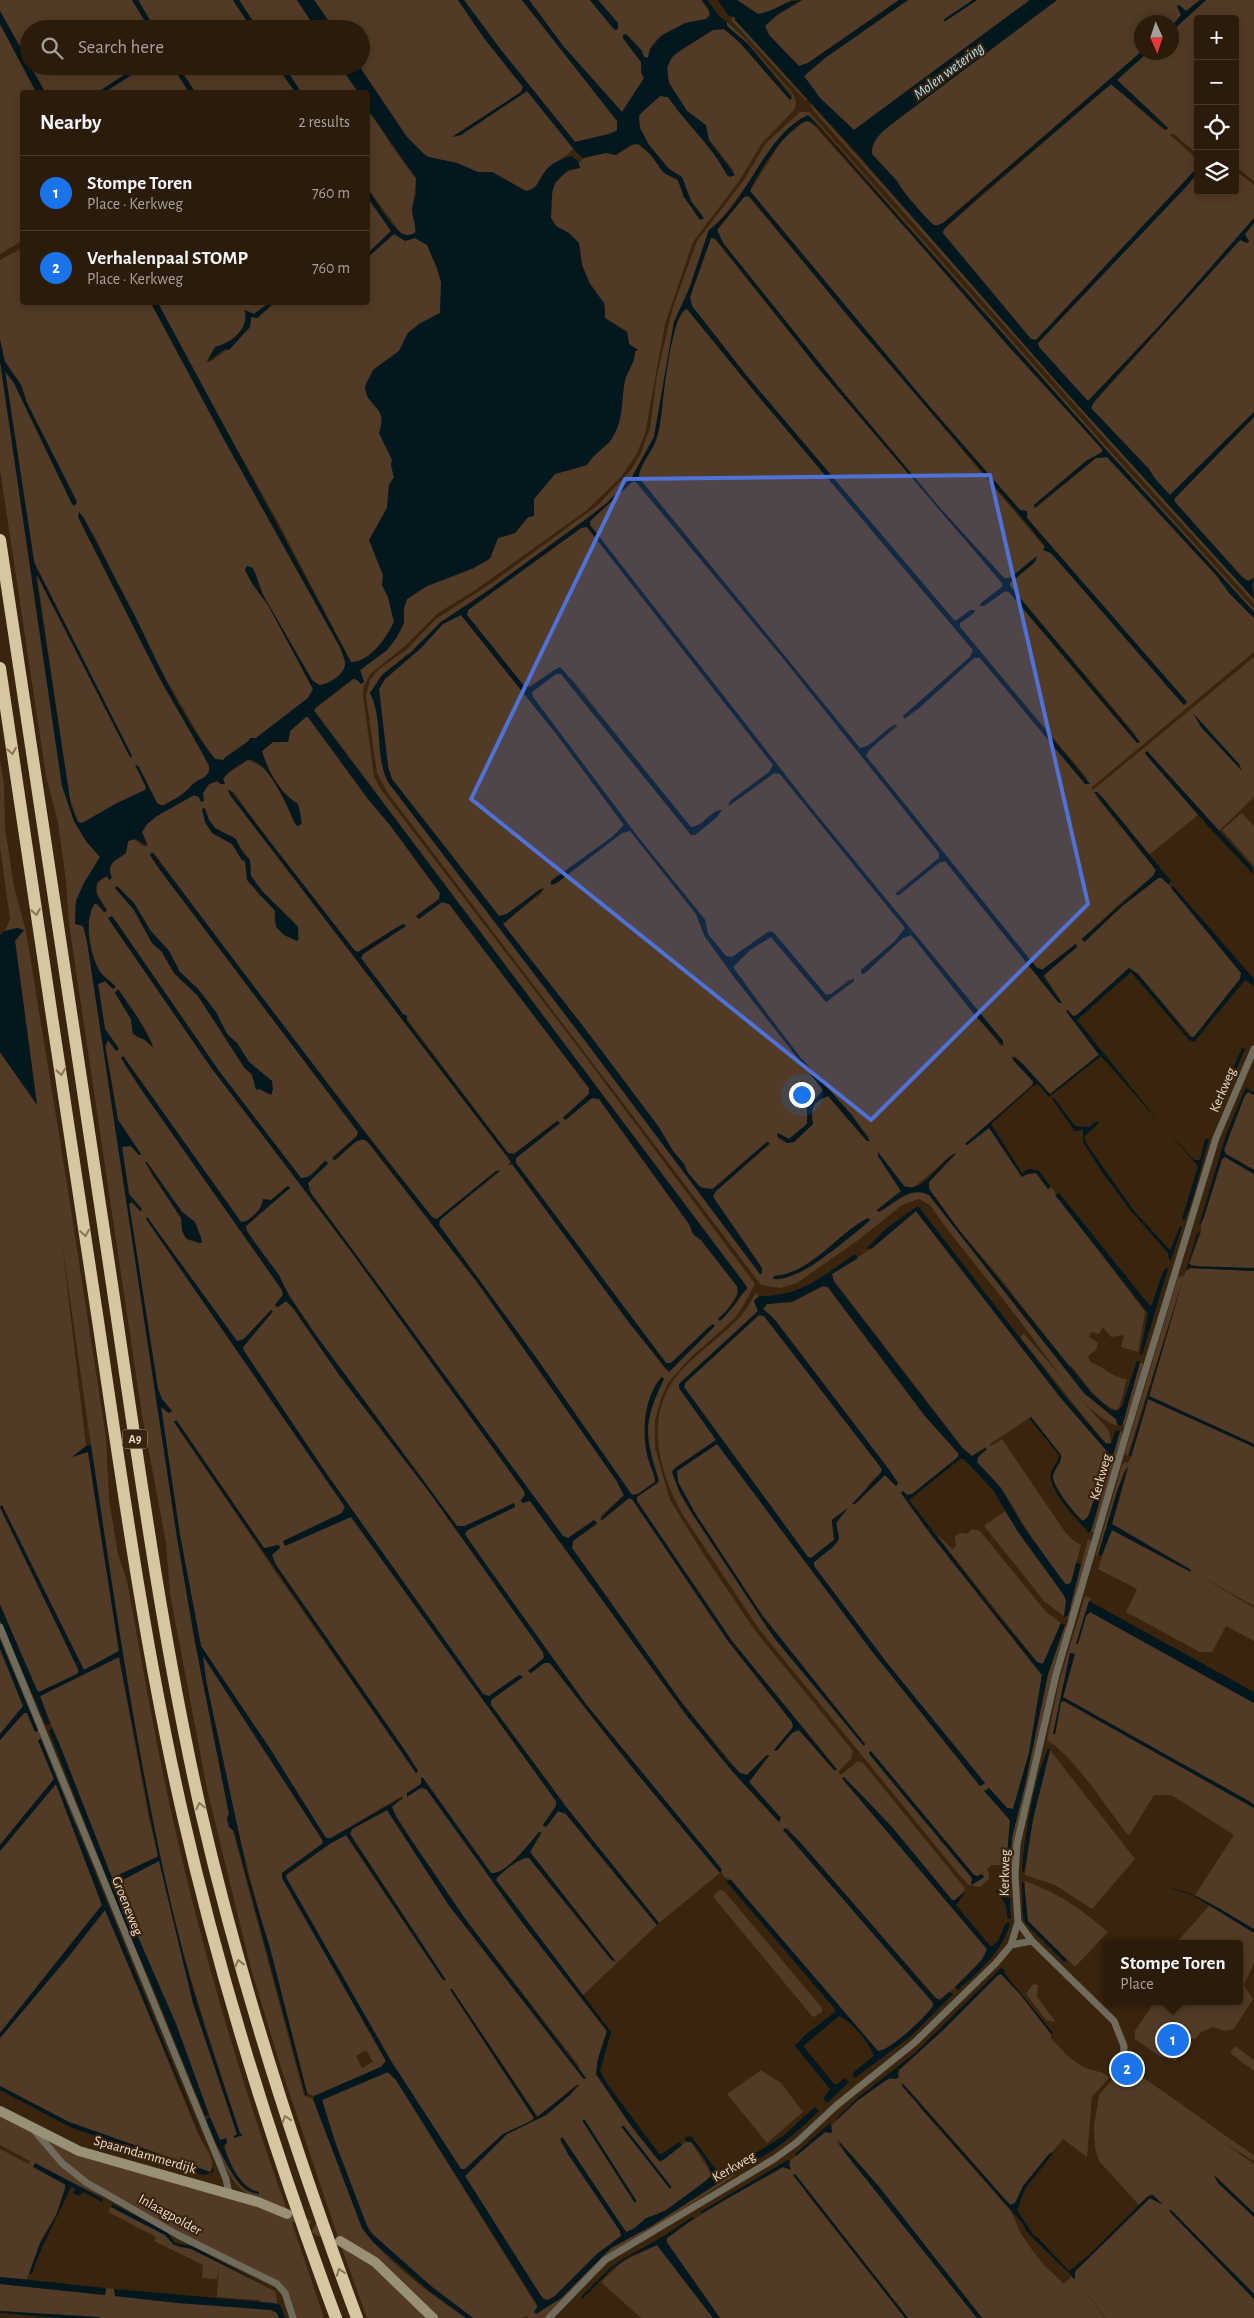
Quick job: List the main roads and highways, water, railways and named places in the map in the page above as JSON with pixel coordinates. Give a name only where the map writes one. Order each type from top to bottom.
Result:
[{"type":"highway","name":"A9","points":[[0,540],[133,1425],[167,1636],[199,1800],[243,1979],[288,2125],[357,2318]]},
{"type":"highway","name":"A9","points":[[0,668],[114,1427],[148,1640],[166,1734],[210,1927],[242,2041],[307,2239],[336,2318]]},
{"type":"water","points":[[132,0],[138,0],[150,20],[144,20]]},
{"type":"water","points":[[233,0],[239,0],[252,20],[246,20]]},
{"type":"water","points":[[297,0],[314,0],[328,20],[310,20]]},
{"type":"water","points":[[458,0],[464,0],[501,50],[575,142],[614,133],[617,130],[617,121],[522,0],[529,0],[564,47],[622,112],[644,78],[641,72],[641,62],[623,38],[623,35],[626,34],[642,51],[644,57],[648,58],[650,49],[661,36],[685,23],[706,19],[710,16],[709,9],[702,0],[707,0],[720,17],[727,22],[727,26],[749,45],[792,98],[790,100],[740,43],[724,29],[713,30],[672,57],[667,67],[669,83],[687,111],[706,125],[709,141],[735,175],[730,177],[727,175],[714,154],[668,97],[660,96],[642,112],[639,116],[640,128],[649,145],[669,169],[682,177],[691,201],[704,218],[700,220],[684,197],[678,180],[663,172],[652,156],[639,144],[630,145],[616,155],[606,153],[583,158],[576,152],[527,91],[461,135],[452,137],[521,92],[523,87],[484,38]]},
{"type":"water","points":[[590,0],[598,0],[618,23],[618,29],[615,30],[613,28]]},
{"type":"water","name":"Molen wetering","points":[[718,0],[737,0],[758,14],[790,2],[802,0],[777,15],[765,26],[769,35],[799,66],[808,63],[899,0],[908,0],[825,58],[804,76],[820,98],[854,130],[1030,0],[1057,0],[889,126],[874,142],[872,154],[898,182],[915,206],[936,226],[943,223],[973,198],[1134,58],[1134,60],[1139,60],[1117,80],[1168,128],[1166,130],[1111,84],[981,195],[942,232],[1031,339],[1036,340],[1194,171],[1194,178],[1185,188],[1038,343],[1039,347],[1088,401],[1160,325],[1254,218],[1254,223],[1245,234],[1249,241],[1247,243],[1240,240],[1095,400],[1091,408],[1149,469],[1170,495],[1254,412],[1254,417],[1174,501],[1242,577],[1248,581],[1254,578],[1252,585],[1254,599],[1055,380],[855,151],[735,20],[735,17],[728,15]]},
{"type":"water","points":[[1200,0],[1206,0],[1179,25],[1181,15],[1177,6],[1179,5],[1186,11]]},
{"type":"water","points":[[0,11],[20,47],[20,62],[0,24]]},
{"type":"water","points":[[27,75],[36,75],[44,90],[35,90]]},
{"type":"water","points":[[124,75],[131,75],[108,90],[101,90]]},
{"type":"water","points":[[178,75],[184,75],[194,90],[188,90]]},
{"type":"water","points":[[283,75],[290,75],[300,90],[294,90]]},
{"type":"water","points":[[346,75],[365,75],[407,137],[428,157],[457,163],[478,172],[492,172],[526,191],[534,188],[547,169],[555,163],[571,156],[578,161],[580,168],[568,170],[555,183],[552,192],[551,218],[556,226],[569,233],[579,243],[582,265],[590,284],[604,303],[605,318],[627,332],[629,344],[638,350],[635,351],[634,359],[625,380],[618,425],[609,443],[587,465],[555,474],[534,499],[534,516],[528,517],[515,533],[498,538],[490,558],[474,568],[427,586],[407,599],[404,607],[404,623],[397,637],[387,650],[360,670],[364,682],[361,684],[355,678],[353,679],[316,707],[314,711],[747,1287],[747,1290],[720,1321],[718,1319],[735,1300],[738,1291],[737,1286],[701,1240],[693,1234],[689,1224],[599,1099],[592,1098],[565,1120],[563,1118],[589,1094],[589,1088],[449,904],[442,902],[419,919],[416,916],[439,899],[440,893],[308,717],[290,731],[288,742],[273,742],[262,751],[275,781],[291,800],[298,804],[302,823],[298,826],[296,825],[283,797],[262,766],[254,761],[247,760],[233,769],[223,779],[225,784],[217,781],[209,784],[203,793],[204,801],[201,802],[199,797],[194,795],[157,816],[147,824],[142,832],[147,846],[136,839],[128,841],[126,853],[111,865],[110,872],[112,878],[109,880],[107,876],[97,882],[96,893],[107,911],[104,912],[98,904],[94,904],[89,920],[89,937],[90,946],[99,970],[116,987],[113,989],[105,981],[98,984],[105,1029],[119,1049],[116,1051],[108,1040],[105,1047],[118,1120],[141,1154],[139,1155],[131,1146],[122,1147],[129,1194],[142,1210],[140,1211],[132,1202],[129,1204],[158,1389],[162,1399],[172,1411],[169,1413],[161,1407],[180,1535],[201,1646],[269,1747],[326,1838],[331,1838],[403,1797],[392,1807],[397,1819],[466,1920],[586,2078],[582,2077],[448,1904],[387,1810],[352,1829],[350,1834],[446,1980],[443,1980],[346,1835],[331,1843],[287,1874],[286,1877],[391,2061],[461,2169],[465,2169],[503,2134],[534,2118],[450,1989],[452,1989],[537,2117],[579,2084],[570,2095],[546,2115],[507,2134],[465,2176],[543,2299],[549,2300],[555,2296],[597,2254],[621,2236],[620,2231],[568,2154],[560,2138],[563,2138],[626,2232],[635,2228],[646,2218],[665,2211],[711,2177],[709,2168],[698,2149],[684,2138],[691,2136],[719,2174],[722,2175],[730,2170],[733,2173],[651,2226],[611,2248],[560,2299],[536,2314],[534,2312],[538,2306],[396,2080],[388,2072],[322,2100],[335,2142],[369,2231],[432,2287],[473,2318],[466,2318],[428,2290],[373,2242],[362,2228],[313,2099],[314,2096],[381,2067],[386,2061],[282,1878],[282,1873],[322,1844],[323,1841],[203,1656],[206,1680],[248,1876],[270,1948],[307,2093],[306,2097],[234,1831],[229,1827],[227,1819],[229,1814],[195,1642],[177,1537],[87,941],[83,926],[75,924],[76,901],[84,883],[100,857],[86,841],[74,821],[62,786],[0,361],[0,340],[5,362],[21,385],[27,403],[77,502],[74,506],[71,502],[14,383],[5,371],[34,562],[132,756],[131,758],[36,576],[71,806],[78,822],[82,823],[145,790],[146,787],[135,764],[139,767],[157,803],[163,806],[179,797],[195,782],[206,775],[209,765],[158,675],[78,517],[79,512],[84,518],[135,616],[181,709],[215,759],[223,760],[246,744],[250,738],[256,738],[308,698],[313,689],[268,605],[253,585],[245,570],[247,566],[253,568],[263,595],[312,680],[319,685],[331,681],[339,676],[344,669],[345,663],[341,649],[226,443],[152,305],[159,305],[351,662],[358,661],[371,654],[382,642],[394,622],[388,597],[382,585],[383,575],[369,540],[387,508],[389,485],[394,477],[391,465],[392,460],[379,433],[381,417],[379,411],[369,399],[365,386],[373,370],[399,351],[408,333],[419,324],[440,313],[441,282],[427,245],[415,238],[405,241],[394,234],[370,255],[370,251],[391,231],[370,201],[370,192],[383,213],[397,230],[403,234],[411,235],[416,232],[412,209],[416,194],[416,178],[370,113],[370,90],[357,90]]},
{"type":"water","points":[[808,115],[1100,443],[1254,612],[1254,618],[1230,594],[1216,575],[1107,457],[1096,458],[1034,508],[1034,505],[1086,461],[1102,452],[1102,449],[1010,348],[817,126],[808,121],[792,130],[774,150],[750,191],[924,400],[1020,510],[1027,511],[1027,518],[1187,702],[1184,705],[1051,553],[1043,550],[1045,546],[1029,526],[848,316],[751,198],[748,196],[744,197],[717,230],[723,243],[837,385],[941,509],[1004,578],[1010,578],[1037,556],[1035,562],[1010,583],[1010,586],[1140,742],[1137,743],[1009,592],[1005,591],[984,606],[980,606],[981,603],[1002,587],[1002,583],[819,369],[716,239],[711,238],[690,297],[692,306],[746,375],[954,620],[956,621],[970,610],[975,610],[974,613],[960,623],[960,627],[1090,784],[1085,784],[980,658],[974,658],[918,709],[904,719],[903,716],[970,657],[973,650],[687,309],[678,320],[672,342],[658,433],[654,445],[641,469],[639,478],[860,748],[870,744],[888,729],[898,724],[869,750],[866,756],[1036,967],[1042,970],[1076,944],[1077,947],[1043,976],[1062,1003],[1058,1002],[945,861],[940,862],[899,895],[895,895],[939,858],[939,853],[782,657],[636,482],[632,482],[590,521],[590,525],[812,809],[1003,1041],[1003,1046],[974,1014],[911,935],[903,938],[864,974],[861,973],[861,970],[895,941],[905,928],[780,774],[774,773],[728,806],[730,801],[769,772],[773,765],[587,527],[581,528],[468,610],[467,615],[524,686],[530,687],[560,667],[691,827],[699,824],[714,812],[722,810],[717,817],[695,835],[691,835],[561,674],[556,674],[532,692],[533,697],[638,837],[705,920],[708,934],[726,956],[732,957],[770,931],[774,933],[826,995],[831,994],[854,978],[854,981],[826,1002],[771,937],[750,950],[733,967],[800,1057],[851,1114],[870,1141],[867,1141],[828,1096],[815,1104],[812,1110],[813,1124],[794,1142],[787,1143],[777,1136],[778,1133],[789,1139],[807,1124],[807,1108],[823,1090],[734,977],[705,937],[696,914],[630,831],[622,833],[558,882],[551,885],[551,881],[612,837],[624,825],[557,735],[461,615],[443,624],[421,648],[385,679],[379,689],[388,767],[392,779],[499,916],[507,914],[539,890],[545,888],[503,924],[658,1126],[688,1173],[701,1188],[713,1189],[767,1142],[770,1143],[715,1192],[713,1197],[762,1268],[762,1273],[760,1274],[388,782],[381,760],[377,715],[370,693],[382,675],[411,652],[441,622],[486,592],[589,517],[607,503],[632,477],[654,437],[674,322],[689,289],[709,230],[723,218],[735,203],[767,153],[779,138],[792,125]]},
{"type":"water","points":[[266,305],[272,305],[257,318],[251,317],[250,327],[229,350],[225,349],[207,362],[215,347],[228,342],[242,329],[246,317],[245,310],[254,314]]},
{"type":"water","points":[[1193,713],[1239,764],[1242,771],[1201,727]]},
{"type":"water","points":[[1147,751],[1252,867],[1254,875],[1147,756],[1145,753]]},
{"type":"water","points":[[230,790],[355,951],[358,952],[401,925],[404,924],[406,926],[363,954],[361,958],[403,1014],[407,1016],[407,1021],[508,1153],[514,1154],[557,1121],[560,1123],[516,1158],[516,1163],[666,1363],[671,1363],[709,1327],[713,1324],[715,1326],[669,1372],[630,1324],[512,1164],[508,1165],[511,1162],[509,1159],[230,795],[228,791]]},
{"type":"water","points":[[1094,792],[1097,792],[1103,798],[1171,881],[1168,884],[1162,878],[1158,878],[1121,907],[1084,942],[1082,939],[1084,937],[1153,876],[1156,870]]},
{"type":"water","points":[[205,808],[209,820],[215,828],[236,839],[242,852],[250,860],[251,876],[262,891],[298,927],[298,941],[284,935],[276,927],[275,911],[247,880],[245,861],[242,860],[232,844],[212,833],[205,822],[202,809]]},
{"type":"water","points":[[152,852],[363,1130],[432,1217],[437,1219],[496,1171],[500,1170],[440,1220],[439,1225],[537,1359],[632,1495],[638,1494],[655,1482],[645,1446],[645,1425],[651,1394],[662,1377],[664,1379],[652,1407],[648,1430],[651,1452],[659,1481],[637,1497],[637,1501],[732,1641],[837,1770],[834,1770],[799,1730],[792,1733],[776,1751],[774,1750],[793,1727],[792,1722],[728,1641],[632,1499],[629,1498],[602,1520],[600,1519],[624,1495],[616,1480],[477,1282],[368,1142],[363,1139],[355,1142],[335,1160],[332,1159],[357,1136],[358,1132],[160,870],[150,855]]},
{"type":"water","points":[[117,886],[134,903],[150,930],[169,951],[180,972],[198,989],[216,1012],[227,1034],[237,1043],[249,1062],[272,1081],[273,1089],[271,1095],[259,1089],[256,1090],[252,1074],[245,1068],[198,996],[174,973],[162,952],[152,943],[134,910],[115,888]]},
{"type":"water","points":[[1173,886],[1254,979],[1254,986],[1245,980],[1194,1042],[1189,1040],[1131,972],[1077,1020],[1159,1122],[1101,1056],[1049,1097],[1038,1084],[1033,1086],[991,1124],[1022,1173],[1029,1169],[1039,1171],[1051,1187],[1048,1189],[1036,1173],[1029,1173],[1022,1177],[989,1128],[967,1145],[965,1144],[1033,1085],[1033,1081],[1013,1060],[1012,1056],[1021,1062],[1050,1094],[1099,1055],[1066,1011],[1068,1010],[1073,1016],[1077,1015],[1129,968],[1138,974],[1190,1037],[1194,1037],[1240,979],[1241,973],[1171,888]]},
{"type":"water","points":[[112,916],[219,1071],[301,1178],[311,1175],[325,1161],[328,1163],[308,1183],[310,1192],[563,1536],[568,1538],[594,1520],[597,1523],[573,1541],[572,1548],[682,1703],[728,1761],[740,1773],[747,1775],[769,1755],[749,1782],[781,1818],[779,1822],[732,1771],[687,1716],[530,1501],[522,1503],[521,1500],[525,1495],[524,1491],[350,1250],[210,1066],[108,918]]},
{"type":"water","points":[[17,928],[24,930],[15,941],[37,1105],[0,1052],[0,935],[5,931]]},
{"type":"water","points":[[118,989],[138,1018],[154,1048],[145,1040],[133,1034],[131,1019],[115,993]]},
{"type":"water","points":[[1242,1048],[1245,1049],[1220,1108],[1215,1108]]},
{"type":"water","points":[[123,1056],[241,1222],[249,1220],[256,1214],[263,1199],[271,1200],[288,1186],[290,1188],[246,1226],[247,1232],[279,1275],[289,1296],[315,1334],[457,1526],[465,1526],[514,1503],[515,1507],[466,1531],[465,1535],[585,1703],[715,1861],[722,1870],[720,1873],[635,1771],[550,1663],[544,1663],[531,1673],[528,1671],[544,1658],[543,1652],[430,1493],[340,1376],[293,1308],[286,1301],[278,1307],[275,1305],[283,1295],[282,1290],[143,1092],[121,1058]]},
{"type":"water","points":[[1248,1082],[1246,1088],[1254,1092],[1254,1095],[1248,1092],[1245,1095],[1224,1150],[1226,1154],[1254,1170],[1254,1174],[1225,1157],[1222,1159],[1203,1220],[1199,1226],[1226,1135]]},
{"type":"water","points":[[1054,1098],[1075,1126],[1089,1127],[1097,1121],[1099,1123],[1084,1137],[1086,1143],[1134,1211],[1169,1249],[1171,1249],[1180,1226],[1182,1227],[1171,1260],[1168,1253],[1131,1211],[1102,1172],[1083,1142],[1083,1130],[1075,1131],[1052,1099]]},
{"type":"water","points":[[1162,1125],[1194,1160],[1200,1160],[1205,1139],[1209,1139],[1185,1220],[1182,1219],[1198,1166]]},
{"type":"water","points":[[878,1152],[904,1186],[912,1187],[925,1181],[956,1153],[929,1182],[929,1189],[959,1230],[1092,1394],[1111,1410],[1118,1411],[1122,1406],[1137,1361],[1140,1362],[1122,1426],[1118,1425],[1116,1419],[1084,1393],[929,1195],[922,1192],[908,1194],[878,1212],[877,1210],[901,1191],[878,1156]]},
{"type":"water","points":[[145,1162],[147,1162],[182,1212],[194,1221],[202,1243],[187,1239],[182,1231],[181,1218]]},
{"type":"water","points":[[1059,1193],[1150,1306],[1163,1272],[1166,1268],[1168,1269],[1142,1355],[1140,1354],[1148,1313],[1055,1195]]},
{"type":"water","points":[[918,1206],[1064,1395],[1106,1444],[1111,1443],[1116,1430],[1120,1431],[1090,1533],[1086,1531],[1069,1511],[1053,1487],[1051,1473],[1059,1455],[1029,1418],[1031,1417],[1061,1455],[1053,1476],[1054,1481],[1065,1500],[1083,1521],[1088,1517],[1107,1463],[1108,1454],[1105,1449],[1060,1397],[916,1211],[871,1249],[867,1248],[887,1228]]},
{"type":"water","points":[[147,1217],[237,1341],[243,1340],[271,1310],[273,1311],[243,1347],[244,1351],[326,1473],[483,1694],[489,1696],[519,1675],[523,1677],[491,1700],[491,1705],[567,1808],[659,1923],[657,1925],[566,1814],[558,1811],[546,1827],[543,1825],[556,1806],[556,1801],[351,1517],[285,1546],[283,1541],[342,1513],[345,1507],[146,1219]]},
{"type":"water","points":[[868,1218],[870,1220],[867,1223],[809,1267],[784,1278],[773,1279],[774,1276],[787,1274],[812,1261]]},
{"type":"water","points":[[1200,1231],[1189,1263],[1191,1266],[1254,1268],[1254,1271],[1190,1268],[1186,1271],[1197,1234]]},
{"type":"water","points":[[855,1254],[858,1258],[832,1274],[834,1282],[962,1448],[972,1456],[987,1449],[978,1457],[977,1462],[1001,1488],[1021,1523],[1066,1585],[1071,1583],[1076,1563],[1081,1564],[1068,1616],[1064,1617],[1066,1601],[1064,1595],[1018,1532],[993,1490],[964,1459],[960,1459],[909,1500],[996,1613],[1037,1662],[1042,1664],[1044,1662],[1061,1623],[1065,1625],[1048,1674],[1012,1837],[1009,1871],[1006,1870],[1010,1820],[984,1791],[989,1788],[1007,1808],[1013,1809],[1029,1753],[1042,1675],[932,1536],[901,1493],[903,1491],[907,1495],[912,1494],[957,1458],[959,1454],[925,1416],[828,1287],[822,1286],[792,1302],[767,1304],[763,1309],[775,1320],[890,1471],[898,1483],[896,1486],[885,1475],[855,1504],[852,1504],[881,1473],[882,1469],[764,1316],[759,1315],[685,1383],[684,1387],[808,1557],[811,1558],[834,1540],[832,1520],[848,1508],[836,1523],[839,1539],[833,1547],[814,1562],[814,1566],[887,1663],[985,1783],[980,1786],[871,1650],[717,1444],[677,1471],[678,1482],[695,1513],[762,1615],[865,1744],[864,1746],[775,1639],[691,1512],[680,1493],[672,1472],[716,1440],[679,1388],[679,1384],[758,1311],[754,1301],[759,1296],[787,1293],[799,1289],[810,1284]]},
{"type":"water","points":[[1183,1279],[1149,1396],[1254,1444],[1254,1447],[1148,1399],[1131,1457],[1129,1456]]},
{"type":"water","points":[[176,1420],[264,1548],[279,1545],[280,1548],[272,1555],[276,1565],[406,1752],[418,1771],[416,1773],[176,1425],[174,1422]]},
{"type":"water","points":[[91,1445],[120,1637],[154,1828],[189,1976],[240,2133],[243,2135],[234,2138],[237,2134],[193,2003],[159,1861],[115,1884],[176,2024],[209,2115],[205,2116],[123,1919],[49,1731],[52,1728],[61,1748],[112,1878],[158,1857],[119,1657],[40,1696],[50,1724],[46,1725],[0,1620],[0,1605],[39,1692],[77,1674],[79,1671],[0,1507],[2,1505],[84,1670],[119,1651],[88,1452],[72,1457],[86,1446]]},
{"type":"water","points":[[1128,1465],[1112,1524],[1191,1570],[1191,1572],[1112,1530],[1102,1555],[1098,1555],[1117,1491]]},
{"type":"water","points":[[1089,1601],[1254,1692],[1254,1703],[1090,1612],[1086,1616],[1078,1644],[1076,1644]]},
{"type":"water","points":[[0,1639],[38,1731],[35,1732],[27,1713],[24,1713],[0,1740],[0,1734],[23,1706],[0,1649]]},
{"type":"water","points":[[1070,1653],[1075,1654],[1063,1697],[1249,1801],[1254,1805],[1254,1808],[1064,1701],[1061,1702],[1055,1734],[1053,1734]]},
{"type":"water","points":[[41,1739],[210,2157],[105,1910],[0,2038],[0,2033],[102,1905],[56,1784],[0,1851],[0,1845],[54,1779],[38,1740]]},
{"type":"water","points":[[1048,1749],[1050,1750],[1033,1819],[1024,1872],[1022,1871],[1023,1858],[1030,1809],[1038,1776]]},
{"type":"water","points":[[871,1751],[974,1875],[982,1874],[984,1877],[971,1885],[972,1878],[870,1755],[869,1752]]},
{"type":"water","points":[[844,1777],[892,1827],[952,1900],[955,1900],[966,1891],[956,1905],[991,1947],[998,1941],[1006,1923],[1010,1923],[1007,1933],[996,1951],[982,1968],[958,1990],[955,1987],[983,1959],[987,1949],[845,1782],[842,1778]]},
{"type":"water","points":[[421,1778],[423,1778],[491,1873],[504,1869],[541,1832],[530,1852],[616,1962],[612,1960],[529,1858],[511,1866],[496,1880],[611,2032],[600,2071],[608,2085],[659,2154],[662,2154],[679,2142],[682,2145],[663,2160],[659,2161],[629,2123],[596,2074],[598,2059],[607,2031],[521,1921],[427,1790],[422,1787],[407,1797],[407,1793],[421,1784]]},
{"type":"water","points":[[785,1828],[799,1841],[935,1998],[940,2000],[949,1992],[953,1994],[911,2036],[855,2078],[852,2075],[854,2072],[874,2056],[860,2033],[844,2019],[839,2016],[803,2046],[834,2084],[836,2085],[845,2078],[849,2082],[827,2103],[823,2099],[830,2089],[795,2046],[805,2035],[835,2012],[835,2009],[726,1881],[731,1880],[878,2051],[883,2050],[908,2032],[925,2016],[934,2004],[783,1830]]},
{"type":"water","points":[[1005,1878],[1009,1879],[1011,1919],[1007,1918],[1005,1903],[995,1891],[1003,1889]]},
{"type":"water","points":[[1022,1883],[1024,1883],[1028,1921],[1067,1960],[1064,1962],[1025,1923]]},
{"type":"water","points":[[1168,1887],[1191,1894],[1212,1905],[1254,1929],[1254,1933],[1194,1896]]},
{"type":"water","points":[[1001,1968],[1004,1969],[1005,1974],[1053,2033],[1051,2034],[1020,1994],[1001,1974],[998,1975],[942,2031],[899,2070],[897,2073],[899,2077],[896,2079],[889,2078],[836,2119],[860,2096],[915,2053]]},
{"type":"water","points":[[902,2083],[1010,2205],[1015,2203],[1023,2186],[1049,2154],[1054,2152],[1025,2189],[1017,2210],[1034,2236],[1069,2271],[1088,2256],[1147,2197],[1153,2195],[1163,2205],[1150,2198],[1075,2271],[1075,2279],[1026,2231],[1023,2224],[902,2086]]},
{"type":"water","points":[[0,2086],[69,2122],[210,2172],[214,2167],[213,2172],[204,2175],[70,2127],[0,2090]]},
{"type":"water","points":[[815,2107],[819,2111],[791,2136],[772,2151],[739,2169],[737,2165],[783,2136]]},
{"type":"water","points":[[210,2117],[220,2140],[226,2138],[227,2143],[223,2146],[237,2175],[246,2186],[259,2192],[259,2194],[246,2189],[233,2175],[222,2156],[206,2119]]},
{"type":"water","points":[[830,2123],[832,2133],[825,2132],[796,2156],[795,2154]]},
{"type":"water","points":[[837,2139],[880,2188],[982,2318],[977,2318],[846,2154]]},
{"type":"water","points":[[788,2160],[790,2161],[791,2170],[783,2167],[702,2213],[700,2212]]},
{"type":"water","points":[[35,2163],[103,2199],[102,2202],[83,2192],[79,2196],[73,2193],[75,2189],[71,2187],[45,2240],[32,2274],[29,2274],[40,2243],[56,2216],[66,2185],[33,2167]]},
{"type":"water","points":[[795,2174],[908,2318],[905,2318],[793,2175]]},
{"type":"water","points":[[1214,2175],[1254,2213],[1254,2217],[1218,2183]]},
{"type":"water","points":[[113,2204],[167,2232],[175,2243],[192,2246],[268,2287],[191,2249],[174,2245],[165,2235],[111,2207]]},
{"type":"water","points":[[1171,2210],[1254,2294],[1254,2299],[1169,2211]]},
{"type":"water","points":[[692,2217],[694,2218],[667,2238],[666,2241],[720,2318],[713,2318],[657,2245],[631,2256],[613,2268],[581,2300],[582,2296],[610,2268]]},
{"type":"water","points":[[0,2277],[106,2288],[105,2295],[0,2284]]},
{"type":"water","points":[[114,2289],[273,2303],[280,2305],[285,2318],[279,2318],[277,2313],[271,2310],[115,2296]]},
{"type":"water","points":[[0,2311],[100,2318],[58,2318],[0,2313]]},
{"type":"waterway","points":[[945,20],[975,0]]},
{"type":"waterway","points":[[584,2121],[635,2201]]},
{"type":"waterway","points":[[623,2127],[670,2187]]},
{"type":"tunnel","points":[[287,2214],[331,2237]]},
{"type":"place","name":"Stompe Toren","points":[[1173,2040]]},
{"type":"place","name":"Verhalenpaal STOMP","points":[[1127,2069]]}]
